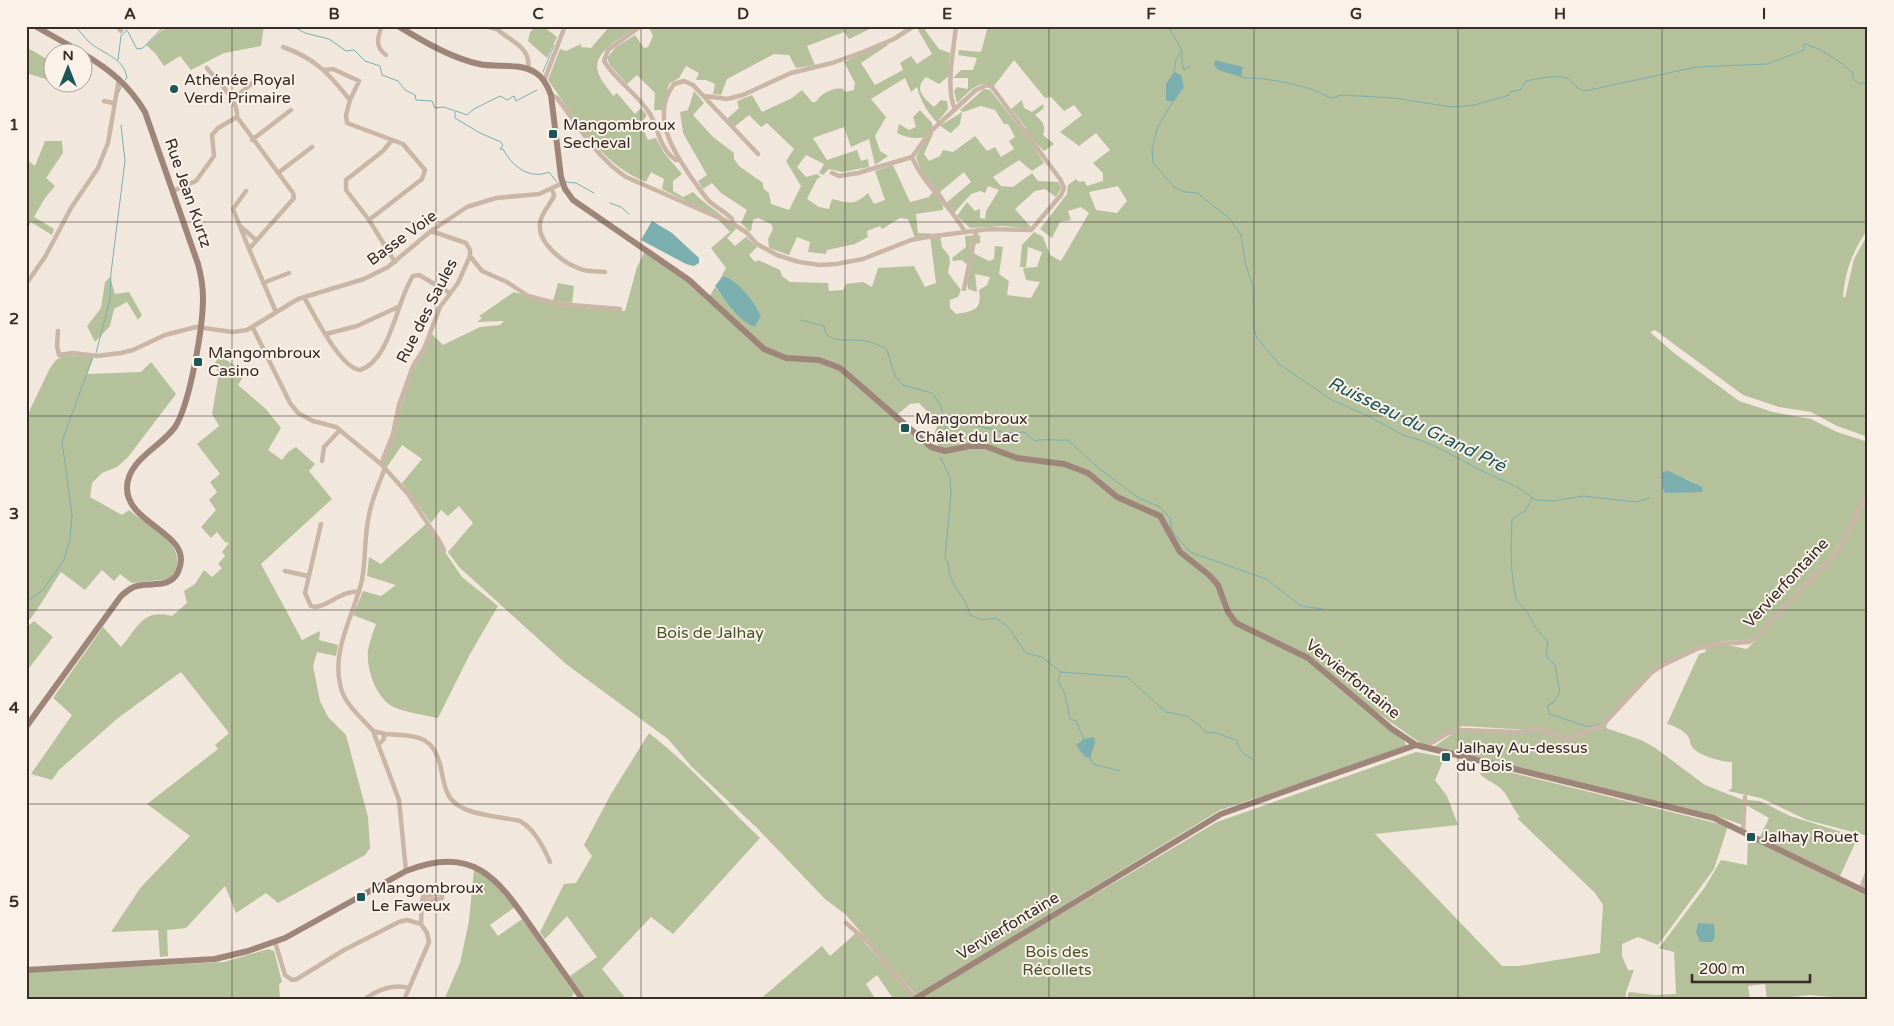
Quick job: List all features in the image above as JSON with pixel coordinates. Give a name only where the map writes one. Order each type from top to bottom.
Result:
[{"type":"main road","name":"Rue Jean Kurtz","points":[[35,26],[63,42]]},
{"type":"main road","points":[[398,26],[432,45],[471,61],[528,69],[544,81],[551,95],[562,180]]},
{"type":"main road","name":"Rue Jean Kurtz","points":[[26,727],[121,596],[137,586],[166,583],[178,572],[180,561],[179,550],[172,540],[131,506],[127,486],[135,466],[168,435],[182,414],[188,398],[203,298],[201,276],[145,112],[132,92],[119,78],[92,60]]},
{"type":"main road","name":"Vervierfontaine","points":[[562,180],[568,195],[689,280],[764,349],[786,358],[819,360],[840,368],[931,447],[945,451],[981,446],[1017,458],[1069,465],[1094,477],[1117,498],[1154,512],[1164,520],[1180,552],[1216,581],[1222,592],[1228,612],[1236,623],[1308,658],[1392,729],[1419,747],[1714,818],[1866,891]]},
{"type":"main road","name":"Vervierfontaine","points":[[914,999],[1221,814],[1419,747]]},
{"type":"main road","points":[[26,970],[204,960],[224,957],[275,942],[406,871],[424,864],[452,862],[474,867],[496,880],[511,896],[583,1000]]},
{"type":"street","points":[[117,26],[121,31]]},
{"type":"street","points":[[382,26],[378,43],[379,48],[386,55]]},
{"type":"street","points":[[485,26],[495,27],[522,48],[529,61],[528,69]]},
{"type":"street","points":[[544,81],[565,26]]},
{"type":"street","points":[[641,26],[608,50],[604,61],[650,113],[660,141],[668,154],[676,160],[679,159]]},
{"type":"street","points":[[705,96],[727,99],[743,95],[791,73],[832,63],[863,52],[894,39],[914,26]]},
{"type":"street","points":[[956,26],[951,89],[952,104],[956,109]]},
{"type":"street","points":[[283,47],[304,56],[324,70],[350,100]]},
{"type":"street","points":[[207,68],[232,100],[238,110],[237,117],[252,140],[293,193],[294,198],[249,249]]},
{"type":"street","points":[[324,70],[333,69],[359,81],[350,100],[346,115],[348,123],[403,144],[425,170],[424,176],[369,220]]},
{"type":"street","points":[[26,284],[45,257],[71,208],[98,168],[108,143],[113,103],[119,78]]},
{"type":"street","points":[[232,100],[256,80]]},
{"type":"street","points":[[733,224],[730,216],[710,202],[679,159],[666,134],[664,122],[670,89],[676,82],[684,81],[693,85],[758,154]]},
{"type":"street","points":[[551,95],[556,98],[594,150],[614,169],[626,177],[733,224],[746,232],[757,244],[777,255],[800,262],[820,265],[863,259],[911,240],[965,232],[989,229],[1031,230],[1061,195],[1064,188],[1060,179],[992,87],[983,86],[976,90],[926,136],[912,156],[858,173],[839,176],[832,174]]},
{"type":"street","points":[[104,101],[113,103]]},
{"type":"street","points":[[252,140],[291,110]]},
{"type":"street","points":[[173,191],[196,181],[214,156],[212,135],[218,128],[237,117]]},
{"type":"street","points":[[392,140],[383,151],[350,177],[345,184],[346,190],[369,220],[395,262]]},
{"type":"street","points":[[278,172],[312,147]]},
{"type":"street","points":[[912,156],[923,179],[960,222],[965,232]]},
{"type":"street","name":"Basse Voie","points":[[200,326],[233,332],[253,328],[276,312],[304,297],[364,279],[395,262],[431,231],[456,214],[481,202],[496,198],[528,196],[552,188],[562,180]]},
{"type":"street","points":[[552,188],[554,196],[541,218],[539,226],[543,238],[564,260],[577,268],[605,272]]},
{"type":"street","points":[[246,191],[233,205],[233,212],[276,312]]},
{"type":"street","points":[[238,225],[256,240]]},
{"type":"street","name":"Rue des Saules","points":[[406,871],[399,800],[373,731],[346,699],[340,687],[338,674],[339,658],[348,619],[359,592],[369,514],[393,434],[399,405],[409,375],[424,349],[440,307],[458,282],[470,256],[470,250],[466,243],[431,231]]},
{"type":"street","points":[[964,289],[976,232]]},
{"type":"street","name":"Rue des Saules","points":[[470,256],[482,271],[515,286],[528,296],[559,304],[620,309]]},
{"type":"street","points":[[263,283],[288,273]]},
{"type":"street","points":[[304,297],[326,334],[352,368],[360,370],[365,369],[384,347],[398,306],[411,278],[415,275],[450,293]]},
{"type":"street","points":[[326,334],[357,326],[398,306]]},
{"type":"street","points":[[58,331],[57,346],[59,355],[73,353],[96,356],[132,350],[165,335],[200,326]]},
{"type":"street","points":[[253,328],[294,408],[306,418],[340,430],[383,466],[408,494],[444,550]]},
{"type":"street","points":[[322,461],[324,447],[340,430]]},
{"type":"street","name":"Vervierfontaine","points":[[1419,747],[1448,733],[1460,730],[1518,732],[1541,729],[1563,739],[1571,739],[1587,730],[1602,726],[1651,673],[1663,664],[1699,648],[1717,644],[1749,642],[1757,636],[1837,552],[1868,492]]},
{"type":"street","points":[[321,524],[305,593],[310,606],[314,607],[347,592],[359,592]]},
{"type":"street","points":[[284,571],[308,576]]},
{"type":"street","points":[[373,731],[385,734],[408,735],[431,743],[438,753],[445,788],[450,799],[466,810],[520,821],[526,824],[543,845],[550,862]]},
{"type":"street","points":[[379,744],[385,734]]},
{"type":"street","points":[[1744,831],[1745,797]]},
{"type":"street","name":"Vervierfontaine","points":[[1866,891],[1868,872]]},
{"type":"street","points":[[404,1000],[428,946],[427,934],[421,924],[422,902]]},
{"type":"street","points":[[275,942],[285,975],[292,980],[297,979],[344,950],[399,922],[408,920],[421,924]]},
{"type":"street","points":[[846,922],[868,942],[914,999]]},
{"type":"street","points":[[363,1000],[381,989],[402,986],[409,988]]},
{"type":"green space","points":[[175,26],[264,26],[261,46],[224,53],[191,70],[180,56],[164,66],[155,53],[146,45],[162,30]]},
{"type":"green space","points":[[536,26],[543,26],[557,37],[547,58],[528,41],[530,32]]},
{"type":"green space","name":"Bois de Jalhay","points":[[610,26],[637,26],[604,51],[597,64],[598,72],[613,96],[617,93],[635,114],[641,108],[647,115],[641,124],[648,140],[656,138],[664,153],[682,174],[673,181],[673,191],[683,197],[693,192],[726,219],[736,229],[727,238],[735,246],[746,237],[757,247],[749,255],[755,262],[758,260],[780,270],[782,276],[790,282],[828,283],[829,291],[843,290],[846,284],[863,282],[872,287],[878,268],[914,266],[925,287],[936,283],[930,236],[915,238],[908,219],[900,218],[882,229],[880,226],[867,231],[868,237],[855,244],[827,250],[826,254],[808,252],[810,242],[797,237],[789,255],[769,248],[768,239],[773,229],[771,224],[758,218],[753,220],[751,231],[749,231],[741,223],[747,210],[721,193],[712,183],[703,189],[698,181],[707,175],[683,133],[680,112],[688,110],[694,91],[704,103],[693,115],[712,136],[734,153],[734,159],[739,166],[763,183],[763,188],[769,193],[771,204],[789,210],[801,186],[786,161],[794,149],[767,123],[761,127],[749,115],[734,127],[727,119],[739,108],[737,101],[752,95],[762,112],[792,98],[802,90],[812,102],[816,102],[824,93],[832,90],[843,89],[845,92],[854,90],[855,83],[844,62],[886,43],[888,45],[861,63],[875,85],[903,70],[900,63],[911,56],[917,64],[932,54],[918,30],[923,26],[930,26],[925,30],[939,49],[950,53],[949,76],[939,84],[926,77],[920,85],[921,93],[934,107],[941,100],[947,101],[948,109],[939,120],[943,124],[962,112],[960,124],[951,133],[939,125],[925,107],[917,87],[911,92],[905,78],[871,99],[886,117],[875,136],[880,151],[888,156],[875,165],[869,139],[851,147],[844,127],[813,138],[827,160],[857,150],[861,161],[868,159],[869,167],[842,172],[829,169],[823,175],[819,173],[824,164],[806,155],[797,167],[806,177],[817,174],[821,177],[817,179],[807,199],[819,207],[829,209],[832,199],[843,202],[855,202],[868,193],[874,204],[885,200],[875,171],[893,165],[910,202],[929,197],[935,189],[921,171],[916,157],[927,137],[911,138],[897,133],[899,124],[909,130],[916,127],[913,117],[920,110],[932,123],[933,134],[924,154],[929,161],[940,156],[943,150],[953,152],[975,136],[987,151],[995,147],[1001,157],[1014,149],[1009,141],[1015,137],[1008,124],[1004,124],[995,110],[981,106],[963,112],[960,110],[984,89],[990,90],[1023,132],[1026,128],[1011,109],[1022,100],[1024,108],[1032,112],[1043,104],[1044,108],[1035,115],[1043,124],[1043,135],[1054,144],[1044,151],[1031,138],[1031,142],[1044,163],[1032,171],[1019,160],[993,177],[1001,186],[1013,187],[1032,173],[1038,181],[1058,182],[1061,188],[1056,197],[1045,189],[1035,191],[1015,209],[1031,227],[970,228],[957,216],[967,202],[975,211],[980,209],[980,218],[985,219],[986,211],[999,190],[988,186],[985,193],[980,191],[971,194],[954,213],[945,204],[971,182],[964,172],[940,192],[946,201],[944,202],[936,192],[934,194],[943,205],[943,210],[916,214],[918,233],[940,234],[942,247],[949,256],[948,273],[961,290],[958,297],[950,300],[950,308],[956,314],[968,312],[978,306],[979,290],[987,285],[990,277],[975,274],[977,292],[968,289],[967,265],[962,260],[953,261],[952,258],[966,247],[965,236],[980,235],[980,243],[970,245],[975,254],[989,261],[994,259],[995,246],[1003,247],[999,274],[1009,281],[1007,295],[1031,298],[1040,282],[1026,280],[1023,268],[1037,267],[1042,252],[1028,247],[1026,267],[1020,267],[1022,245],[1034,232],[1043,237],[1050,255],[1061,261],[1089,213],[1081,207],[1068,211],[1071,220],[1060,222],[1052,238],[1040,229],[1067,194],[1068,185],[1076,179],[1079,182],[1084,181],[1087,186],[1103,181],[1103,173],[1093,163],[1110,150],[1096,133],[1079,146],[1060,132],[1082,115],[1074,105],[1064,111],[1051,97],[1045,98],[1014,60],[994,86],[989,84],[979,85],[957,103],[954,91],[957,87],[968,89],[968,78],[953,78],[961,70],[973,70],[977,58],[958,55],[959,50],[981,52],[988,26],[1868,26],[1868,229],[1851,261],[1843,296],[1845,298],[1854,259],[1868,234],[1868,437],[1837,426],[1811,412],[1779,407],[1743,395],[1655,330],[1650,332],[1674,353],[1739,401],[1773,412],[1811,419],[1837,432],[1868,442],[1868,488],[1834,552],[1755,636],[1748,640],[1723,641],[1696,648],[1656,667],[1604,723],[1607,724],[1606,728],[1641,740],[1654,747],[1705,785],[1743,800],[1743,825],[1714,815],[1432,748],[1455,732],[1532,730],[1462,726],[1432,745],[1423,745],[1324,675],[1404,741],[1406,745],[1403,749],[1220,810],[916,995],[845,914],[825,899],[756,827],[692,767],[668,739],[566,664],[459,567],[448,552],[473,523],[459,506],[448,516],[441,510],[431,523],[402,483],[422,459],[402,445],[387,467],[383,464],[411,375],[432,334],[443,345],[480,327],[500,325],[504,321],[477,322],[482,318],[479,316],[514,292],[560,306],[625,311],[637,267],[645,251],[709,297],[715,287],[733,310],[755,327],[761,316],[745,294],[723,276],[720,279],[726,268],[711,248],[730,232],[714,215],[662,189],[664,179],[651,172],[646,182],[616,164],[590,139],[548,80],[560,49],[566,51],[581,44],[581,47],[591,48]],"holes":[[[1118,186],[1127,201],[1117,213],[1096,210],[1089,192]],[[919,403],[939,423],[935,435],[939,447],[930,444],[898,414],[910,404]],[[1684,478],[1703,487],[1702,491],[1665,493],[1661,479]]]},
{"type":"green space","points":[[648,26],[876,26],[849,39],[844,32],[807,46],[815,65],[796,68],[789,55],[774,54],[727,79],[721,95],[713,94],[715,84],[706,80],[696,80],[699,73],[686,66],[679,78],[669,84],[662,110],[654,110],[655,93],[637,75],[627,84],[610,65],[607,58],[616,47],[635,35],[644,48],[648,47],[653,36]]},
{"type":"green space","points":[[26,47],[42,56],[42,78],[26,73]]},
{"type":"green space","points":[[45,141],[62,141],[63,153],[46,178],[55,186],[45,198],[34,217],[54,229],[52,235],[31,222],[26,232],[26,159],[35,166]]},
{"type":"green space","points":[[110,277],[115,294],[129,292],[142,315],[138,320],[127,302],[114,309],[110,326],[95,342],[87,326],[101,308],[105,282]]},
{"type":"green space","points":[[558,283],[574,286],[572,303],[553,301]]},
{"type":"green space","points":[[64,355],[93,357],[87,374],[141,372],[151,362],[176,394],[128,457],[117,467],[102,473],[92,483],[90,497],[122,515],[129,510],[158,531],[174,548],[177,557],[176,568],[170,579],[132,583],[120,574],[114,581],[102,570],[85,590],[61,572],[36,612],[26,624],[26,418],[50,368],[56,360]]},
{"type":"green space","points":[[219,356],[246,372],[238,385],[266,409],[281,428],[268,450],[282,460],[288,452],[296,447],[315,464],[309,471],[332,499],[261,564],[302,640],[320,631],[319,640],[338,645],[336,656],[317,652],[313,666],[320,701],[328,717],[346,735],[368,817],[370,848],[365,855],[278,903],[266,893],[236,913],[225,886],[186,928],[167,930],[168,956],[160,957],[158,930],[111,932],[141,887],[190,836],[147,804],[218,749],[215,745],[229,733],[181,672],[118,718],[59,770],[52,780],[31,774],[72,715],[53,698],[103,627],[121,647],[137,626],[148,617],[162,614],[172,616],[187,603],[184,591],[195,584],[204,570],[212,577],[222,568],[218,564],[225,556],[222,552],[229,543],[225,542],[217,532],[211,538],[201,527],[216,510],[209,500],[217,492],[210,482],[220,474],[197,444],[219,426],[212,414],[219,373],[214,365]]},
{"type":"green space","points":[[1868,496],[1868,836],[1807,820],[1761,798],[1728,791],[1732,788],[1732,762],[1705,756],[1692,747],[1686,734],[1678,728],[1667,724],[1699,654],[1706,652],[1705,649],[1722,644],[1747,649],[1838,552]]},
{"type":"green space","points":[[426,524],[462,577],[498,606],[470,654],[438,718],[396,708],[383,698],[371,675],[368,658],[368,650],[376,624],[353,615],[363,591],[381,596],[396,585],[367,576],[369,557],[381,564]]},
{"type":"green space","points":[[34,621],[53,637],[26,672],[26,628]]},
{"type":"green space","points":[[649,733],[692,771],[760,838],[673,934],[651,917],[602,969],[627,1000],[587,1000],[570,976],[597,957],[567,916],[545,939],[540,932],[564,884],[576,883],[592,856],[584,845],[611,794]]},
{"type":"green space","name":"Bois des Récollets","points":[[1416,752],[1445,757],[1435,780],[1447,796],[1458,825],[1375,834],[1502,966],[1519,966],[1600,953],[1603,905],[1595,893],[1517,818],[1520,817],[1504,792],[1480,774],[1484,766],[1728,826],[1714,869],[1658,945],[1638,937],[1622,944],[1622,956],[1628,970],[1634,970],[1625,1000],[916,1000],[1217,822]]},
{"type":"green space","points":[[1747,800],[1760,801],[1790,816],[1858,837],[1840,876],[1760,837],[1769,818],[1746,805]]},
{"type":"green space","points":[[1748,837],[1868,897],[1868,1000],[1809,995],[1767,1000],[1765,984],[1748,986],[1750,1000],[1628,1000],[1628,993],[1631,992],[1655,995],[1676,994],[1674,952],[1659,948],[1705,887],[1721,860],[1747,865]]},
{"type":"green space","points":[[474,869],[489,878],[515,907],[490,925],[498,936],[522,919],[574,993],[570,1000],[444,1000],[460,963],[469,921]]},
{"type":"green space","points":[[856,933],[904,986],[912,998],[894,1000],[877,975],[866,984],[876,1000],[759,1000],[822,946],[830,956]]},
{"type":"green space","points":[[268,949],[274,951],[282,982],[279,984],[280,1000],[26,1000],[26,972],[224,962]]},
{"type":"water","points":[[1215,60],[1243,67],[1241,77],[1218,70],[1214,65]]},
{"type":"water","points":[[1174,72],[1181,75],[1184,87],[1174,101],[1166,101],[1166,84]]},
{"type":"water","points":[[652,221],[672,233],[699,258],[699,263],[694,266],[686,264],[641,240]]},
{"type":"water","points":[[723,276],[740,287],[755,305],[761,316],[755,327],[737,315],[715,286]]},
{"type":"water","points":[[1668,471],[1703,487],[1702,492],[1665,493],[1662,487],[1662,472]]},
{"type":"water","points":[[1094,737],[1095,743],[1090,758],[1085,757],[1076,745],[1084,739]]},
{"type":"water","points":[[1698,923],[1714,924],[1715,937],[1712,942],[1700,942],[1696,932]]},
{"type":"waterway","points":[[74,26],[88,41],[112,56],[122,65],[127,78],[125,80]]},
{"type":"waterway","points":[[118,60],[121,36],[127,30],[137,49],[143,48],[164,26]]},
{"type":"waterway","points":[[292,26],[305,33],[329,39],[346,51],[354,50],[365,61],[380,66],[382,75],[398,81],[405,90],[415,95],[416,100],[432,101],[435,108],[444,107],[455,111],[455,118],[480,133],[501,142],[503,145],[500,149],[503,149],[511,161],[522,170],[535,174],[549,172],[557,182]]},
{"type":"waterway","name":"Ruisseau du Grand Pré","points":[[1168,26],[1182,50],[1176,60],[1174,72]]},
{"type":"waterway","points":[[1240,76],[1301,86],[1330,98],[1342,95],[1394,98],[1452,107],[1475,105],[1509,95],[1510,92],[1520,90],[1526,81],[1547,77],[1558,76],[1566,78],[1585,91],[1696,67],[1767,64],[1804,50],[1804,44],[1824,52],[1836,60],[1853,73],[1852,77],[1858,83],[1868,83]]},
{"type":"waterway","name":"Ruisseau du Grand Pré","points":[[543,72],[554,45]]},
{"type":"waterway","points":[[1182,51],[1184,70],[1190,66]]},
{"type":"waterway","points":[[119,92],[122,84]]},
{"type":"waterway","name":"Ruisseau du Grand Pré","points":[[456,111],[467,115],[474,109],[500,96],[507,100],[514,96],[516,101],[537,90]]},
{"type":"waterway","name":"Ruisseau du Grand Pré","points":[[1174,99],[1157,129],[1152,150],[1153,163],[1174,187],[1185,192],[1197,193],[1229,218],[1241,235],[1246,266],[1253,286],[1254,329],[1257,338],[1279,364],[1332,400],[1368,416],[1403,435],[1441,449],[1519,488],[1536,500],[1553,501],[1583,496],[1636,502],[1649,498]]},
{"type":"waterway","points":[[96,353],[110,299],[111,273],[125,161],[121,125]]},
{"type":"waterway","points":[[566,182],[576,183],[594,193]]},
{"type":"waterway","points":[[610,203],[621,207],[629,214]]},
{"type":"waterway","points":[[801,320],[824,326],[829,336],[834,339],[865,341],[877,344],[887,350],[895,376],[903,385],[932,393],[941,406],[946,429],[939,438],[942,445]]},
{"type":"waterway","points":[[26,602],[43,590],[64,560],[70,539],[72,515],[62,441],[93,357]]},
{"type":"waterway","points":[[944,423],[955,420],[1006,433],[1024,432],[1035,441],[1068,440],[1096,466],[1137,497],[1160,507],[1170,518],[1172,531],[1190,552],[1266,579],[1301,606],[1323,609]]},
{"type":"waterway","points":[[941,458],[950,478],[951,493],[945,558],[953,583],[970,615],[983,620],[996,618],[1008,627],[1026,653],[1042,657],[1061,672],[1058,681],[1065,694],[1070,719],[1076,721],[1084,740]]},
{"type":"waterway","points":[[1533,497],[1525,511],[1512,519],[1512,569],[1516,598],[1548,642],[1546,656],[1555,665],[1560,692],[1554,702],[1547,706],[1550,714],[1588,727],[1600,724]]},
{"type":"waterway","points":[[1061,672],[1127,677],[1166,712],[1186,716],[1197,723],[1205,732],[1217,733],[1236,740],[1242,752],[1253,760]]},
{"type":"waterway","points":[[1090,758],[1093,764],[1120,771]]},
{"type":"place","name":"Athénée Royal Verdi Primaire","points":[[174,89]]},
{"type":"place","name":"Mangombroux Secheval","points":[[553,134]]},
{"type":"place","name":"Mangombroux Casino","points":[[198,362]]},
{"type":"place","name":"Mangombroux Châlet du Lac","points":[[905,428]]},
{"type":"place","name":"Jalhay Au-dessus du Bois","points":[[1446,757]]},
{"type":"place","name":"Jalhay Rouet","points":[[1751,837]]},
{"type":"place","name":"Mangombroux Le Faweux","points":[[361,897]]}]
